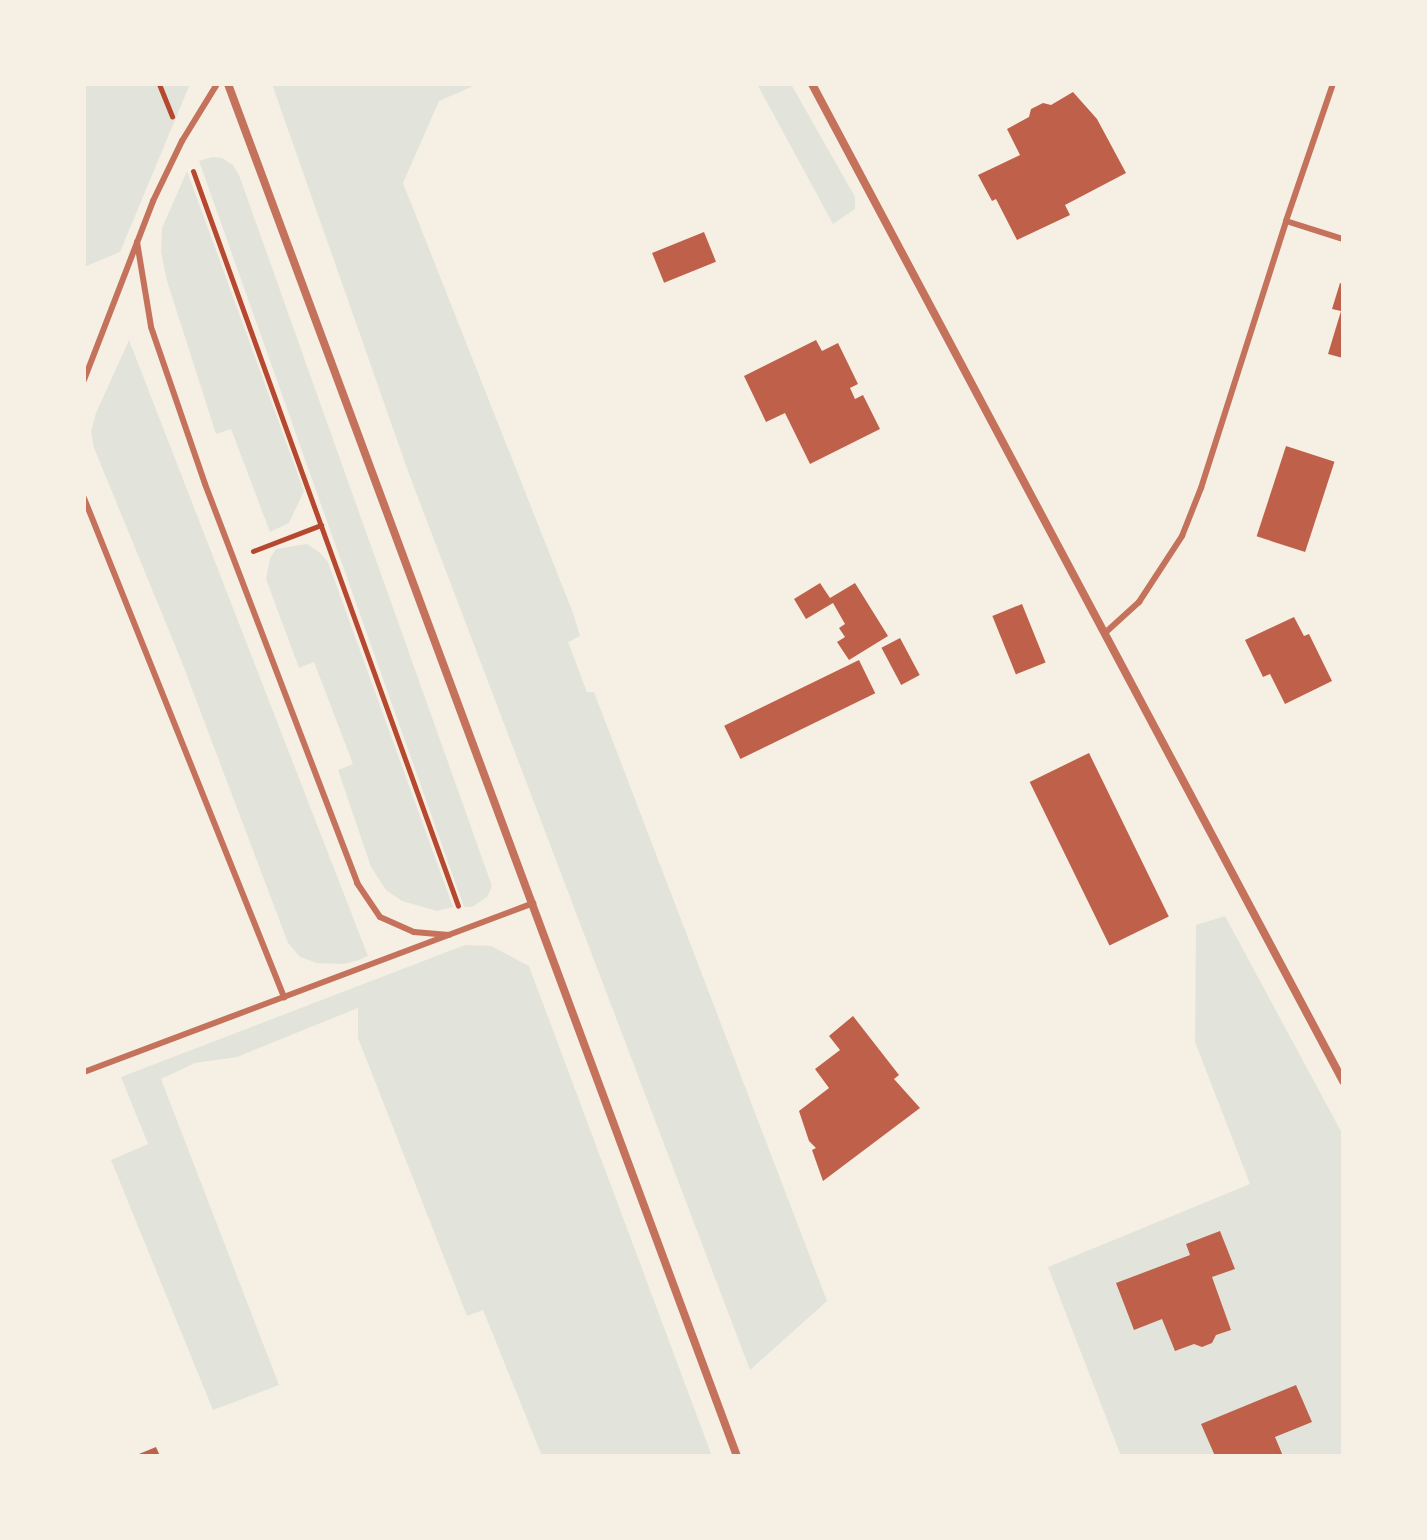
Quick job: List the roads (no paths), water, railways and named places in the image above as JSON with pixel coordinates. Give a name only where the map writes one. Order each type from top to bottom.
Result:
[{"type":"street","points":[[228,84],[737,1456]]},
{"type":"street","points":[[812,84],[1343,1081]]},
{"type":"lane","points":[[84,380],[137,242],[182,141],[217,84]]},
{"type":"lane","points":[[1106,632],[1139,602],[1182,536],[1201,488],[1333,84]]},
{"type":"lane","points":[[1286,221],[1343,239]]},
{"type":"lane","points":[[137,242],[151,327],[233,559],[357,883],[380,917],[414,932],[449,935]]},
{"type":"lane","points":[[84,498],[284,997]]},
{"type":"lane","points":[[84,1072],[533,903]]}]
